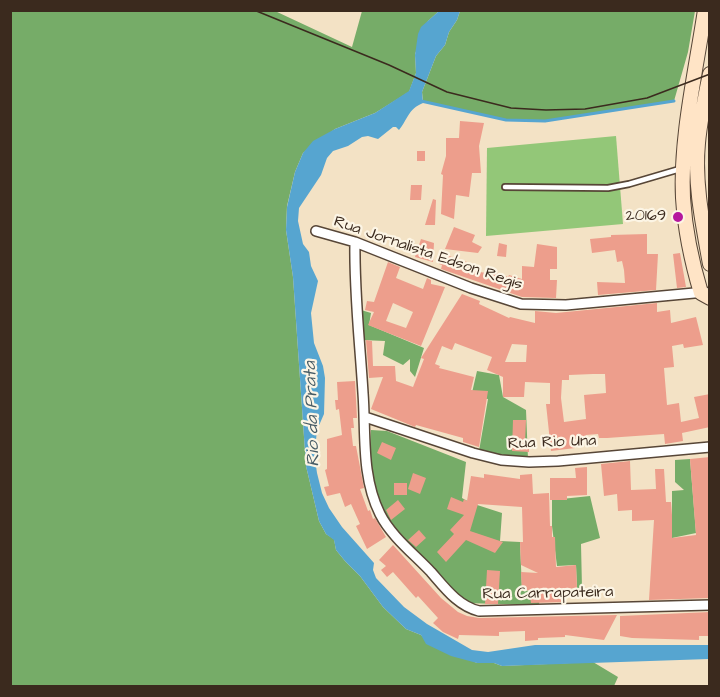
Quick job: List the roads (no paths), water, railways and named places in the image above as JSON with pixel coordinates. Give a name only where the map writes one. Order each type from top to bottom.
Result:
[{"type":"main road","points":[[705,10],[683,168],[685,219],[707,294]]},
{"type":"main road","points":[[710,74],[698,144],[697,169],[699,200],[710,264]]},
{"type":"street","name":"Rua Jornalista Edson Regis","points":[[316,231],[355,242],[471,288],[521,304],[566,305],[707,294]]},
{"type":"street","name":"Rua Carrapateira","points":[[355,242],[354,271],[365,417],[366,467],[369,483],[380,513],[391,530],[448,592],[469,609],[479,611],[710,605]]},
{"type":"street","name":"Rua Rio Una","points":[[365,417],[501,460],[558,461],[710,447]]},
{"type":"lane","points":[[505,187],[608,188],[683,168]]},
{"type":"water","name":"Rio da Prata","points":[[439,11],[460,11],[445,45],[436,56],[422,92],[423,103],[411,111],[399,130],[393,127],[378,139],[362,137],[348,146],[333,151],[327,158],[321,175],[299,208],[298,221],[303,244],[309,252],[311,266],[318,281],[311,313],[314,343],[325,378],[324,414],[317,430],[315,459],[322,493],[342,527],[374,563],[373,570],[376,578],[404,607],[427,624],[472,650],[488,652],[535,645],[709,645],[709,659],[502,666],[494,663],[477,663],[451,656],[426,644],[421,635],[406,629],[383,607],[360,576],[336,550],[334,540],[326,534],[319,521],[306,466],[293,277],[286,230],[287,207],[295,172],[303,153],[313,141],[335,129],[375,113],[409,91],[416,73],[415,55],[418,34],[421,27]]},
{"type":"waterway","points":[[421,101],[506,120],[545,121],[674,101]]},
{"type":"tram line","points":[[254,10],[389,65],[447,92],[511,108],[585,109],[647,98],[710,74]]},
{"type":"place","name":"20169","points":[[678,217]]}]
